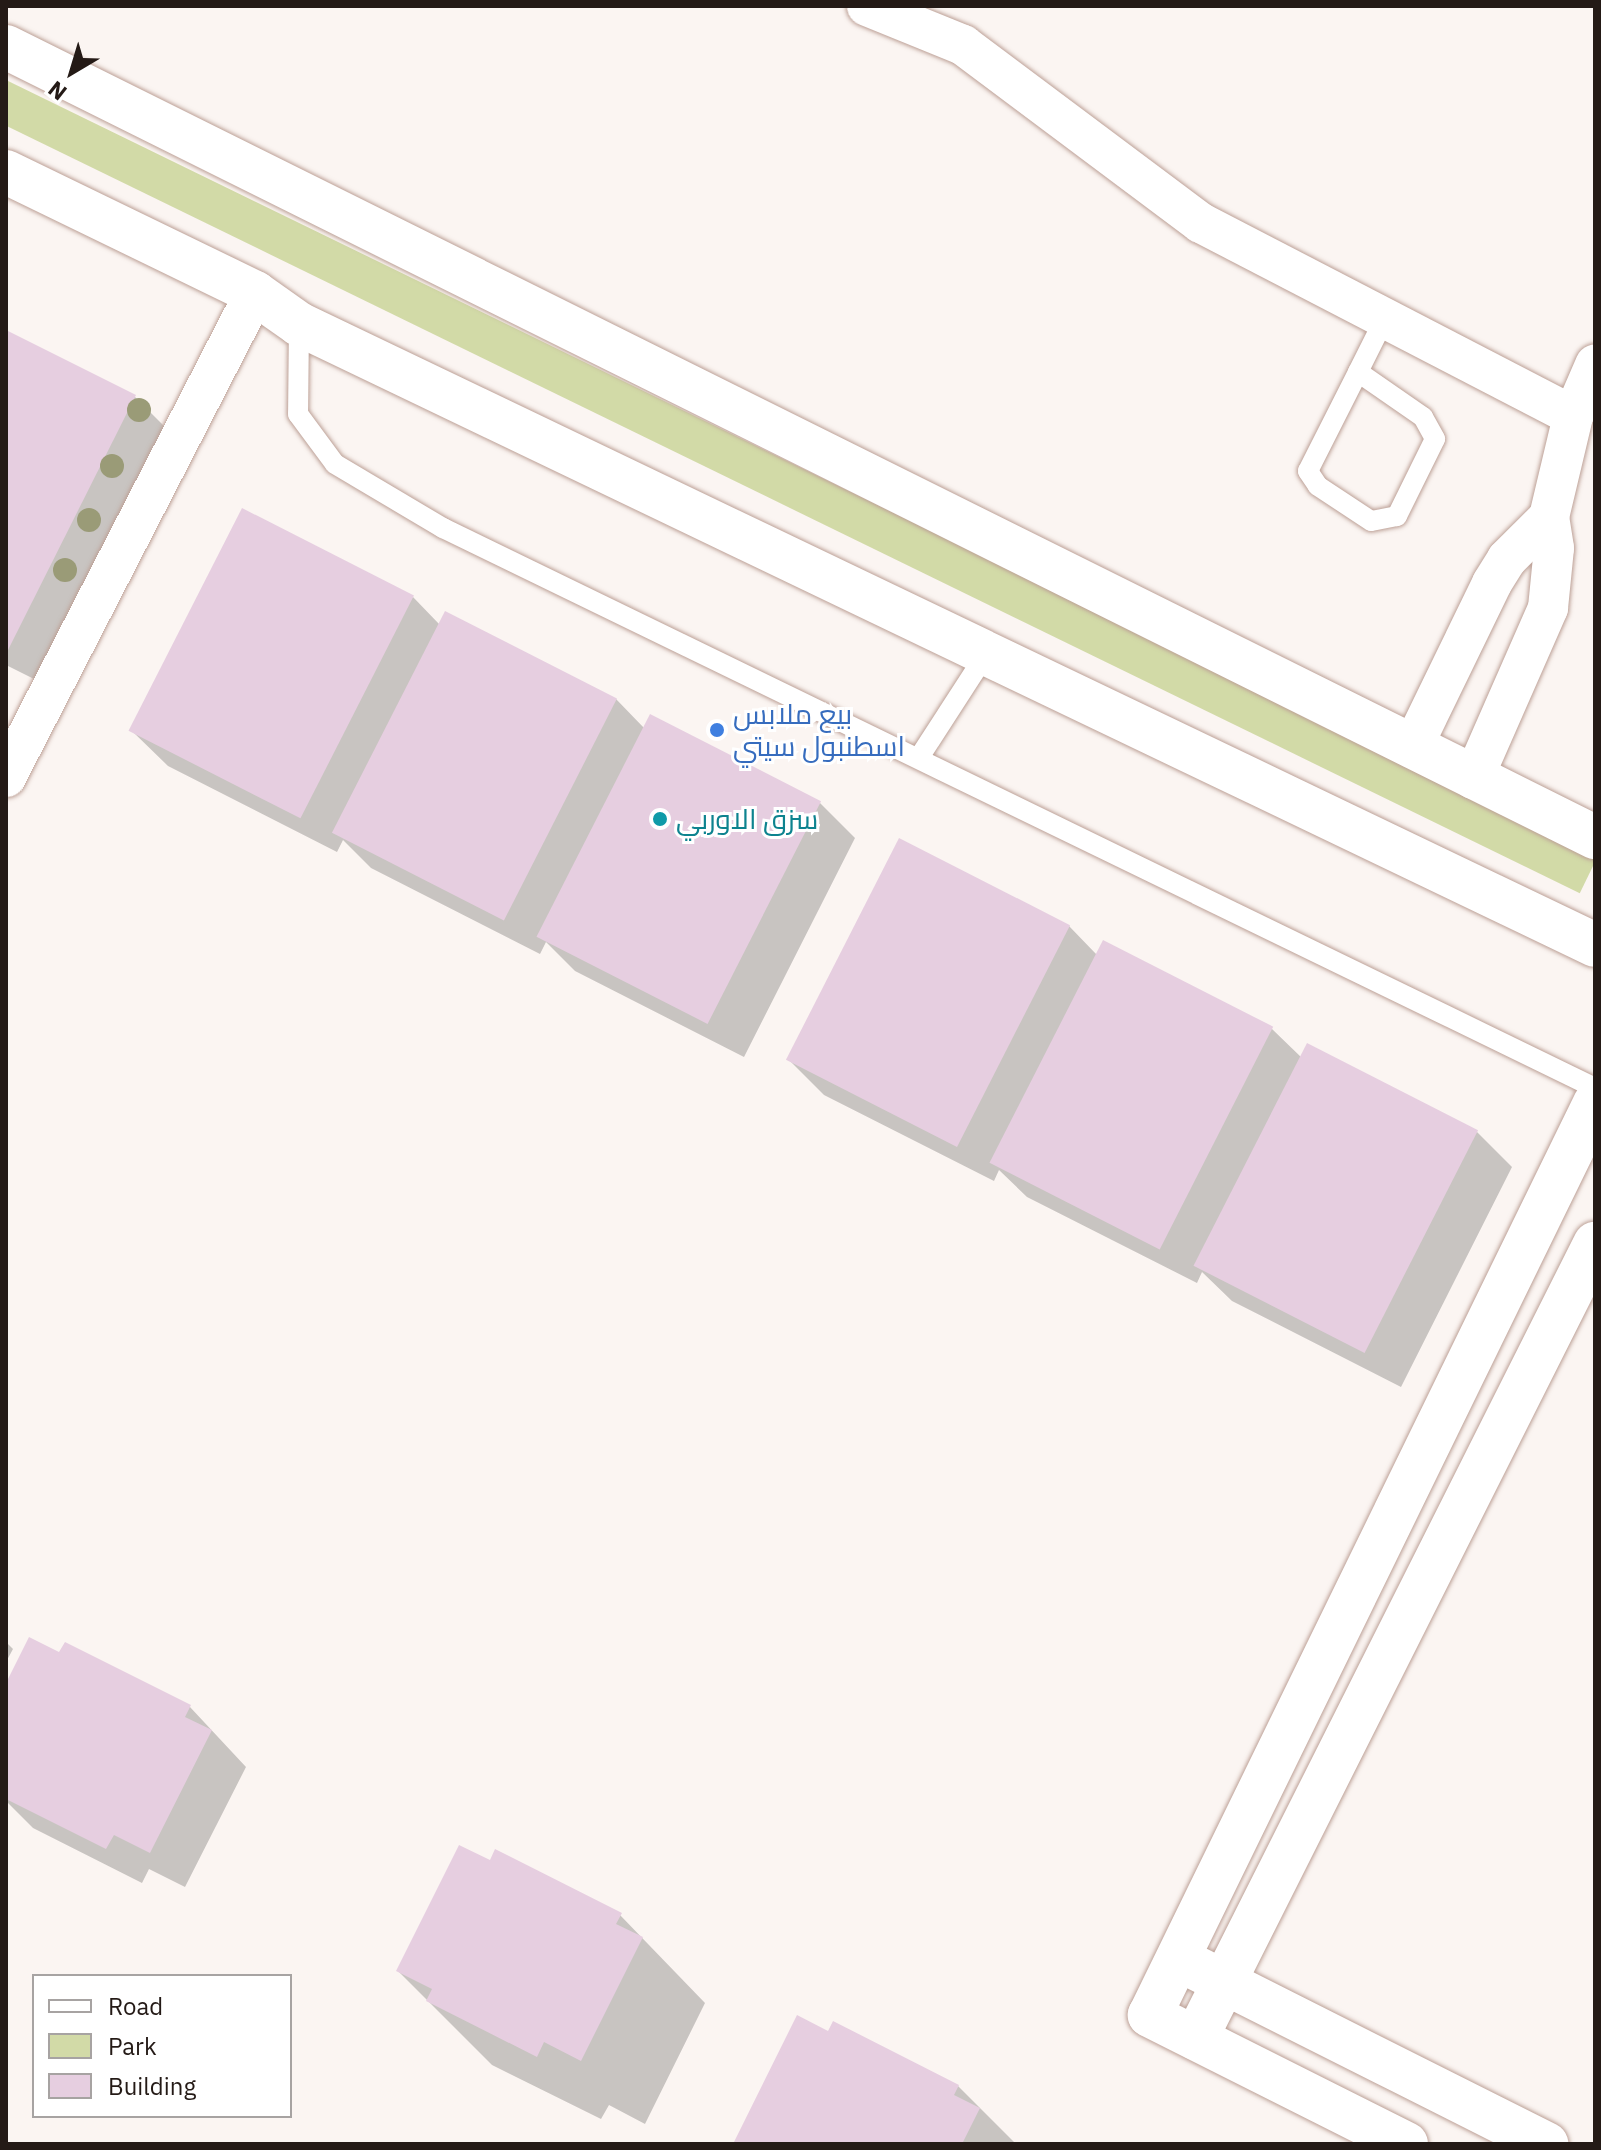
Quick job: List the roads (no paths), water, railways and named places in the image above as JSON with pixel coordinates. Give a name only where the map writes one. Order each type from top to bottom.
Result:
[{"type":"main road","points":[[6,47],[1595,837]]},
{"type":"main road","points":[[6,172],[255,293],[299,324],[1595,945]]},
{"type":"main road","points":[[1406,2144],[1150,2015],[1595,1103]]},
{"type":"main road","points":[[1196,2038],[1595,1244]]},
{"type":"main road","points":[[1179,1960],[1546,2144]]},
{"type":"street","points":[[867,6],[963,45],[1201,223],[1573,416]]},
{"type":"street","points":[[6,777],[255,293]]},
{"type":"street","points":[[1473,779],[1548,608],[1554,548],[1549,517],[1573,416],[1595,365]]},
{"type":"street","points":[[1412,748],[1492,583],[1507,559],[1549,517]]},
{"type":"lane","points":[[1358,372],[1423,417],[1435,439],[1397,516],[1371,521],[1318,486],[1308,471],[1384,320]]},
{"type":"lane","points":[[299,324],[298,414],[335,464],[443,528],[920,756],[1595,1088]]},
{"type":"lane","points":[[920,756],[986,654]]},
{"type":"place","name":"بيع ملابس اسطنبول سيتي","points":[[717,730]]},
{"type":"place","name":"سزق الاوربي","points":[[660,819]]}]
